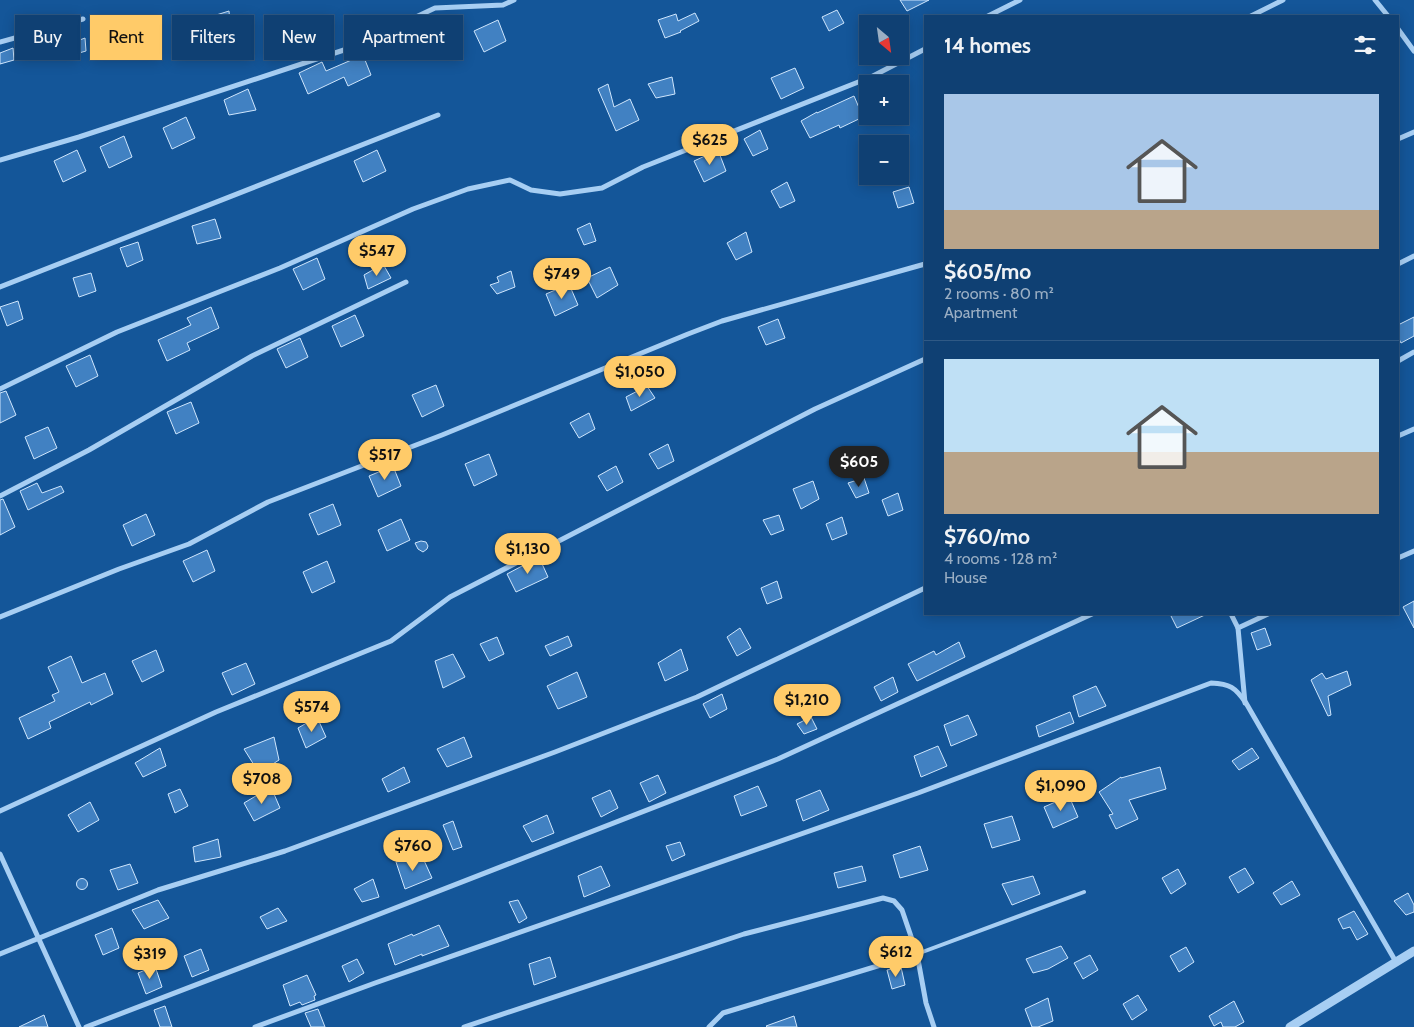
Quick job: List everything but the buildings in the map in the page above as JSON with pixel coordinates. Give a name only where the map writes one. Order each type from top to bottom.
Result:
[{"type":"street","points":[[0,160],[79,137],[350,48],[435,8],[503,5],[514,0]]},
{"type":"street","points":[[990,15],[1020,0]]},
{"type":"street","points":[[1253,15],[1283,0]]},
{"type":"street","points":[[1376,0],[1387,15]]},
{"type":"street","points":[[0,42],[83,19]]},
{"type":"street","points":[[1399,30],[1414,51]]},
{"type":"street","points":[[0,389],[117,332],[280,268],[413,209],[468,189],[510,180],[531,190],[560,194],[602,188],[643,167],[871,77],[924,50]]},
{"type":"street","points":[[0,287],[438,116]]},
{"type":"street","points":[[1399,139],[1414,132]]},
{"type":"street","points":[[1399,264],[1414,256]]},
{"type":"street","points":[[0,617],[119,569],[189,544],[268,502],[442,436],[652,348],[722,321],[924,264]]},
{"type":"street","points":[[0,496],[89,450],[252,356],[406,282]]},
{"type":"street","points":[[1399,360],[1414,352]]},
{"type":"street","points":[[0,811],[216,712],[391,641],[450,597],[815,409],[924,359]]},
{"type":"street","points":[[1399,436],[1414,429]]},
{"type":"street","points":[[1399,558],[1414,552]]},
{"type":"street","points":[[0,954],[158,890],[285,851],[697,697],[924,588]]},
{"type":"street","points":[[86,1027],[336,932],[778,759],[1090,615]]},
{"type":"street","points":[[1231,615],[1238,628],[1246,703]]},
{"type":"street","points":[[1238,628],[1266,615]]},
{"type":"street","points":[[255,1027],[375,983],[918,793],[1211,683],[1224,684],[1238,692],[1246,703],[1396,962]]},
{"type":"street","points":[[0,854],[79,1027]]},
{"type":"street","points":[[464,1027],[744,934],[883,898],[894,901],[902,910],[917,954],[926,1003],[934,1027]]},
{"type":"street","points":[[1290,1027],[1414,951]]},
{"type":"street","points":[[709,1027],[723,1013],[917,954]]},
{"type":"lane","points":[[917,954],[1084,892]]}]
